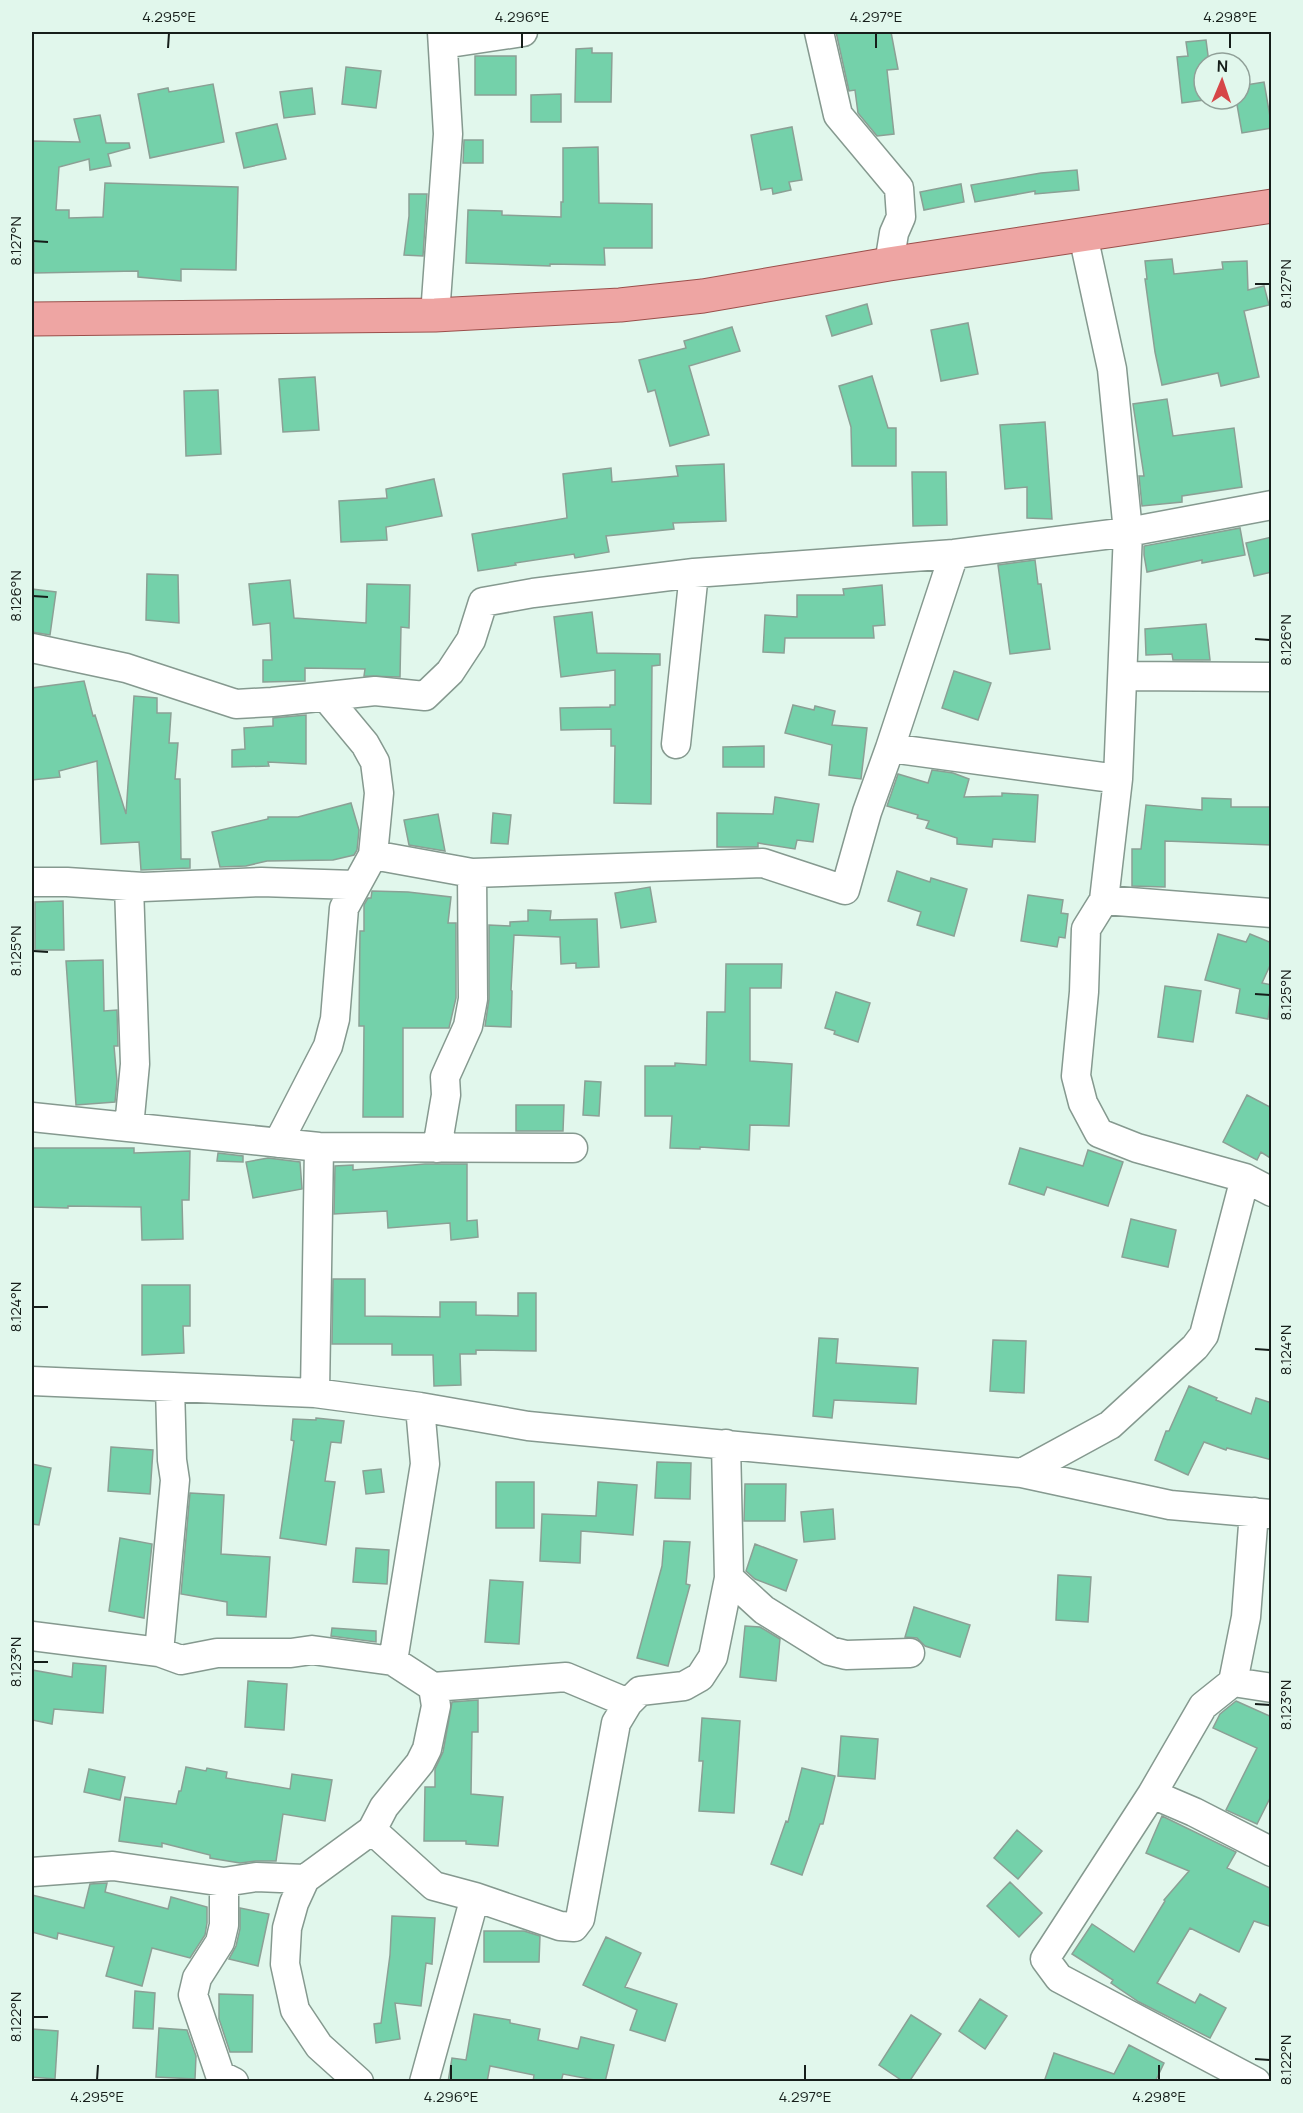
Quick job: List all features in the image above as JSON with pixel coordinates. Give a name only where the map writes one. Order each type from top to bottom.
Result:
[{"type":"main road","points":[[32,319],[435,315],[620,305],[703,296],[889,264],[1272,206]]},
{"type":"street","points":[[435,315],[448,134],[443,38],[523,32]]},
{"type":"street","points":[[819,32],[838,115],[899,188],[901,217],[894,233],[889,264]]},
{"type":"street","points":[[1083,235],[1112,369],[1128,532],[1118,779],[1104,900],[1086,929],[1084,992],[1076,1076],[1083,1103],[1099,1133],[1137,1148],[1245,1178],[1272,1192]]},
{"type":"street","points":[[32,648],[126,668],[236,704],[375,691],[425,696],[450,672],[471,640],[483,602],[533,593],[694,573],[954,554],[1128,532],[1272,505]]},
{"type":"street","points":[[373,855],[472,873],[763,863],[845,890],[867,812],[954,554]]},
{"type":"street","points":[[676,744],[694,573]]},
{"type":"street","points":[[1123,676],[1272,678]]},
{"type":"street","points":[[278,1143],[328,1046],[335,1019],[344,908],[373,855],[379,793],[375,762],[365,744],[326,697]]},
{"type":"street","points":[[890,748],[1118,779]]},
{"type":"street","points":[[32,869],[67,882]]},
{"type":"street","points":[[437,1148],[446,1095],[445,1077],[468,1026],[473,999],[472,873]]},
{"type":"street","points":[[32,882],[129,886],[261,882],[355,885]]},
{"type":"street","points":[[129,886],[135,1064],[129,1127]]},
{"type":"street","points":[[1104,900],[1272,913]]},
{"type":"street","points":[[32,1117],[319,1147],[573,1148]]},
{"type":"street","points":[[315,1393],[319,1147]]},
{"type":"street","points":[[1022,1473],[1110,1425],[1195,1347],[1204,1335],[1245,1178]]},
{"type":"street","points":[[32,1381],[315,1393],[420,1407],[528,1426],[1022,1473],[1170,1505],[1263,1513],[1233,1682],[1203,1706],[1152,1794],[1045,1959],[1059,1978],[1256,2082]]},
{"type":"street","points":[[159,1652],[175,1480],[172,1460],[171,1387]]},
{"type":"street","points":[[393,1661],[425,1464],[420,1407]]},
{"type":"street","points":[[372,1830],[434,1886],[475,1897],[560,1926],[574,1927],[580,1919],[616,1723],[628,1703],[640,1691],[684,1686],[700,1677],[713,1657],[729,1578],[726,1444]]},
{"type":"street","points":[[729,1578],[764,1610],[830,1651],[846,1655],[910,1653]]},
{"type":"street","points":[[32,1636],[159,1652],[182,1660],[217,1653],[291,1653],[312,1650],[393,1661],[433,1687],[566,1677],[628,1703]]},
{"type":"street","points":[[1233,1682],[1272,1688]]},
{"type":"street","points":[[358,2082],[320,2046],[295,2010],[285,1964],[287,1928],[294,1903],[305,1879],[372,1830],[384,1807],[420,1763],[428,1749],[436,1706],[433,1687]]},
{"type":"street","points":[[1152,1794],[1194,1812],[1272,1852]]},
{"type":"street","points":[[32,1872],[113,1866],[224,1882],[256,1877],[305,1879]]},
{"type":"street","points":[[224,1882],[224,1925],[220,1942],[197,1978],[194,1995],[220,2075],[234,2082]]},
{"type":"street","points":[[424,2082],[475,1897]]},
{"type":"building","points":[[836,32],[891,32],[898,69],[887,70],[894,134],[877,136],[858,113],[855,90],[849,91]]},
{"type":"building","points":[[1206,40],[1207,51],[1192,51],[1192,102],[1182,103],[1177,57],[1188,56],[1186,42]]},
{"type":"building","points":[[592,48],[592,53],[612,53],[611,102],[575,102],[576,49]]},
{"type":"building","points":[[475,56],[516,56],[516,95],[475,95]]},
{"type":"building","points":[[346,67],[381,71],[376,108],[342,104]]},
{"type":"building","points":[[1264,82],[1272,128],[1242,133],[1238,111],[1252,111],[1252,84]]},
{"type":"building","points":[[213,84],[224,142],[150,158],[138,94],[168,88],[169,92]]},
{"type":"building","points":[[312,88],[315,114],[284,118],[280,92]]},
{"type":"building","points":[[561,94],[561,122],[531,122],[531,95]]},
{"type":"building","points":[[100,115],[106,143],[129,143],[130,148],[108,154],[111,166],[90,170],[89,159],[59,167],[56,210],[69,210],[69,218],[103,217],[105,183],[238,187],[236,270],[181,269],[181,281],[138,277],[138,271],[34,273],[33,141],[80,142],[74,119]]},
{"type":"building","points":[[277,124],[286,159],[244,168],[236,133]]},
{"type":"building","points":[[792,127],[802,180],[789,182],[791,190],[773,194],[772,188],[761,190],[751,135]]},
{"type":"building","points":[[464,140],[483,140],[483,163],[463,163]]},
{"type":"building","points":[[598,147],[599,203],[652,204],[652,248],[604,248],[605,265],[466,263],[468,210],[502,211],[502,215],[561,217],[563,148]]},
{"type":"building","points":[[1077,170],[1079,190],[1035,194],[1035,191],[975,202],[971,185],[1041,173]]},
{"type":"building","points":[[961,184],[964,202],[924,210],[920,192]]},
{"type":"building","points":[[409,194],[427,194],[423,256],[404,255]]},
{"type":"building","points":[[1172,259],[1174,274],[1223,269],[1222,262],[1247,261],[1248,290],[1264,286],[1269,305],[1244,311],[1259,377],[1221,386],[1218,373],[1162,385],[1155,352],[1145,279],[1147,279],[1145,261]]},
{"type":"building","points":[[867,304],[872,324],[832,336],[826,316]]},
{"type":"building","points":[[968,323],[978,374],[941,381],[931,330]]},
{"type":"building","points":[[732,327],[740,351],[689,366],[709,435],[670,446],[655,390],[648,392],[639,360],[686,348],[684,341]]},
{"type":"building","points":[[872,376],[888,428],[896,428],[896,466],[852,466],[851,427],[839,386]]},
{"type":"building","points":[[315,377],[319,430],[283,432],[279,379]]},
{"type":"building","points":[[218,390],[221,454],[186,456],[184,391]]},
{"type":"building","points":[[1167,399],[1173,436],[1234,428],[1242,487],[1182,496],[1182,502],[1142,506],[1139,476],[1144,476],[1133,404]]},
{"type":"building","points":[[1045,422],[1052,519],[1027,518],[1027,487],[1005,489],[1000,425]]},
{"type":"building","points":[[724,464],[726,521],[673,523],[674,529],[606,536],[609,552],[575,558],[574,554],[478,571],[472,534],[567,518],[563,474],[611,468],[612,482],[678,476],[676,466]]},
{"type":"building","points":[[912,472],[946,472],[947,525],[913,526]]},
{"type":"building","points":[[434,479],[442,516],[386,527],[387,540],[341,542],[339,501],[387,498],[386,489]]},
{"type":"building","points":[[1240,528],[1245,555],[1202,563],[1202,560],[1147,572],[1144,546]]},
{"type":"building","points":[[1272,537],[1272,572],[1254,576],[1246,543]]},
{"type":"building","points":[[1035,560],[1038,584],[1041,584],[1050,649],[1010,654],[998,565]]},
{"type":"building","points":[[147,574],[178,575],[179,623],[146,620]]},
{"type":"building","points":[[290,580],[294,618],[366,623],[367,584],[410,585],[409,628],[401,627],[400,677],[364,676],[365,669],[305,668],[305,681],[263,682],[263,660],[272,660],[270,623],[253,625],[249,584]]},
{"type":"building","points":[[882,585],[885,625],[873,626],[874,638],[785,638],[784,653],[763,652],[765,615],[797,617],[797,595],[844,595],[843,589]]},
{"type":"building","points":[[32,589],[56,592],[50,635],[32,632]]},
{"type":"building","points":[[592,612],[597,653],[660,654],[660,665],[652,666],[651,804],[614,803],[615,746],[611,746],[611,729],[561,730],[560,708],[615,705],[615,670],[561,677],[554,617]]},
{"type":"building","points":[[1206,624],[1210,660],[1173,660],[1172,654],[1146,655],[1145,629]]},
{"type":"building","points":[[954,671],[991,683],[978,720],[942,708]]},
{"type":"building","points":[[84,681],[93,716],[95,715],[126,814],[134,696],[157,698],[157,713],[171,713],[169,743],[178,743],[175,779],[180,779],[181,859],[190,859],[190,868],[141,870],[139,842],[101,844],[97,761],[59,771],[60,777],[32,780],[32,688]]},
{"type":"building","points":[[793,705],[814,710],[815,706],[835,711],[832,725],[867,728],[861,779],[829,775],[832,745],[785,733]]},
{"type":"building","points":[[306,715],[306,764],[268,762],[269,766],[232,767],[232,750],[245,749],[244,728],[273,726],[273,718]]},
{"type":"building","points":[[764,746],[764,767],[723,767],[723,747]]},
{"type":"building","points":[[932,770],[953,773],[969,779],[964,797],[1002,796],[1002,793],[1038,795],[1035,842],[993,839],[992,847],[957,844],[957,838],[926,828],[929,821],[917,818],[918,815],[887,806],[898,774],[928,783]]},
{"type":"building","points":[[775,797],[819,804],[813,842],[797,840],[795,849],[758,843],[758,847],[717,847],[717,813],[773,814]]},
{"type":"building","points":[[1202,798],[1231,799],[1231,807],[1272,807],[1272,845],[1165,841],[1165,887],[1132,886],[1132,849],[1141,849],[1146,805],[1202,810]]},
{"type":"building","points":[[351,803],[359,830],[357,850],[354,855],[333,860],[267,861],[246,866],[220,867],[212,832],[268,819],[268,817],[298,817]]},
{"type":"building","points":[[493,813],[511,815],[508,844],[491,843]]},
{"type":"building","points":[[438,814],[445,851],[409,845],[404,820]]},
{"type":"building","points":[[897,871],[930,882],[931,878],[967,889],[954,936],[917,925],[921,912],[888,901]]},
{"type":"building","points":[[650,887],[656,922],[621,928],[615,893]]},
{"type":"building","points":[[372,891],[451,897],[448,923],[456,923],[456,998],[449,1028],[403,1028],[403,1117],[363,1117],[364,1026],[359,1026],[360,931],[364,931],[364,905],[368,898],[371,898]]},
{"type":"building","points":[[1028,895],[1063,900],[1061,913],[1068,914],[1065,938],[1059,937],[1057,947],[1021,941]]},
{"type":"building","points":[[63,901],[64,950],[35,950],[35,902]]},
{"type":"building","points":[[528,910],[551,911],[550,920],[597,919],[599,967],[576,968],[576,963],[561,964],[560,937],[514,935],[511,1027],[485,1026],[489,999],[489,925],[510,926],[510,922],[528,921]]},
{"type":"building","points":[[1218,934],[1246,942],[1250,934],[1272,943],[1272,961],[1262,983],[1272,985],[1268,1019],[1236,1013],[1240,989],[1205,980]]},
{"type":"building","points":[[103,960],[104,1011],[117,1010],[118,1046],[114,1046],[117,1081],[115,1102],[76,1105],[66,961]]},
{"type":"building","points":[[726,964],[782,964],[781,988],[750,988],[750,1061],[792,1064],[789,1126],[750,1125],[749,1150],[670,1148],[672,1116],[645,1116],[645,1066],[675,1066],[675,1063],[706,1065],[707,1012],[725,1012]]},
{"type":"building","points":[[1165,986],[1201,991],[1193,1042],[1158,1037]]},
{"type":"building","points":[[836,992],[870,1003],[858,1042],[834,1034],[835,1031],[825,1028]]},
{"type":"building","points":[[585,1081],[601,1082],[599,1116],[583,1115]]},
{"type":"building","points":[[1247,1095],[1272,1108],[1272,1159],[1261,1152],[1257,1160],[1223,1142]]},
{"type":"building","points":[[516,1105],[564,1105],[563,1131],[516,1131]]},
{"type":"building","points":[[32,1148],[134,1148],[134,1153],[190,1151],[189,1200],[182,1200],[183,1239],[142,1240],[141,1207],[32,1207]]},
{"type":"building","points":[[1020,1148],[1083,1166],[1088,1150],[1123,1162],[1108,1206],[1047,1187],[1044,1195],[1009,1184]]},
{"type":"building","points":[[218,1153],[243,1156],[243,1162],[217,1161]]},
{"type":"building","points":[[268,1158],[300,1162],[302,1189],[253,1198],[246,1162]]},
{"type":"building","points":[[425,1164],[467,1164],[467,1221],[477,1220],[478,1237],[451,1240],[450,1223],[388,1228],[387,1211],[334,1214],[335,1166],[353,1165],[353,1170]]},
{"type":"building","points":[[1131,1219],[1176,1230],[1168,1267],[1122,1257]]},
{"type":"building","points":[[333,1279],[365,1279],[365,1316],[440,1317],[440,1302],[476,1302],[476,1315],[518,1316],[518,1293],[536,1293],[536,1351],[476,1350],[476,1354],[460,1354],[461,1385],[434,1386],[433,1355],[392,1355],[392,1344],[332,1344]]},
{"type":"building","points":[[142,1285],[190,1285],[190,1326],[183,1326],[184,1353],[142,1355]]},
{"type":"building","points":[[819,1338],[838,1339],[836,1363],[918,1368],[916,1404],[834,1400],[832,1418],[813,1416]]},
{"type":"building","points":[[993,1340],[1026,1341],[1024,1393],[990,1391]]},
{"type":"building","points":[[1189,1386],[1251,1414],[1256,1398],[1272,1403],[1272,1460],[1227,1448],[1226,1450],[1204,1442],[1188,1475],[1155,1460],[1166,1431],[1169,1431]]},
{"type":"building","points":[[316,1418],[344,1421],[341,1443],[331,1442],[325,1481],[335,1482],[326,1545],[280,1538],[294,1441],[291,1440],[293,1419],[316,1420]]},
{"type":"building","points":[[111,1447],[153,1450],[150,1494],[108,1491]]},
{"type":"building","points":[[657,1462],[691,1463],[690,1499],[655,1498]]},
{"type":"building","points":[[32,1464],[51,1468],[39,1525],[32,1524]]},
{"type":"building","points":[[381,1469],[384,1492],[366,1494],[363,1471]]},
{"type":"building","points":[[496,1482],[534,1482],[534,1528],[496,1528]]},
{"type":"building","points":[[598,1482],[637,1485],[633,1535],[581,1531],[580,1563],[540,1561],[542,1514],[596,1516]]},
{"type":"building","points":[[745,1484],[786,1484],[785,1521],[744,1521]]},
{"type":"building","points":[[190,1493],[224,1495],[221,1554],[270,1557],[266,1617],[227,1615],[227,1602],[181,1594]]},
{"type":"building","points":[[833,1509],[835,1539],[804,1542],[801,1512]]},
{"type":"building","points":[[120,1538],[152,1544],[144,1618],[109,1611]]},
{"type":"building","points":[[664,1541],[690,1542],[686,1584],[690,1585],[668,1666],[637,1658],[662,1566]]},
{"type":"building","points":[[755,1544],[797,1560],[786,1591],[755,1579],[746,1571]]},
{"type":"building","points":[[356,1548],[389,1550],[387,1584],[353,1582]]},
{"type":"building","points":[[1058,1575],[1091,1577],[1088,1622],[1056,1620]]},
{"type":"building","points":[[490,1580],[523,1582],[519,1644],[485,1642]]},
{"type":"building","points":[[914,1607],[970,1625],[960,1657],[925,1646],[917,1638],[905,1637]]},
{"type":"building","points":[[745,1626],[760,1627],[780,1639],[776,1681],[740,1677]]},
{"type":"building","points":[[332,1628],[376,1631],[376,1642],[331,1636]]},
{"type":"building","points":[[73,1663],[106,1666],[103,1713],[54,1709],[52,1724],[32,1720],[32,1670],[72,1677]]},
{"type":"building","points":[[248,1681],[287,1684],[284,1730],[245,1727]]},
{"type":"building","points":[[478,1700],[478,1732],[472,1732],[471,1794],[503,1797],[498,1846],[466,1844],[466,1841],[424,1841],[425,1787],[435,1787],[435,1769],[443,1752],[452,1702]]},
{"type":"building","points":[[1236,1701],[1272,1717],[1272,1794],[1257,1824],[1226,1810],[1257,1748],[1213,1728],[1220,1714]]},
{"type":"building","points":[[702,1718],[740,1721],[734,1813],[699,1811],[703,1761],[699,1761]]},
{"type":"building","points":[[841,1736],[878,1739],[875,1779],[838,1776]]},
{"type":"building","points":[[186,1767],[227,1772],[226,1778],[290,1789],[292,1774],[332,1780],[325,1821],[283,1814],[276,1861],[240,1863],[210,1858],[210,1855],[162,1843],[162,1847],[119,1841],[125,1797],[176,1804]]},
{"type":"building","points":[[802,1768],[835,1776],[823,1824],[820,1824],[802,1875],[771,1864],[786,1821],[788,1822]]},
{"type":"building","points":[[89,1769],[125,1777],[120,1800],[84,1792]]},
{"type":"building","points":[[1162,1816],[1236,1852],[1227,1868],[1272,1889],[1272,1927],[1254,1921],[1239,1952],[1190,1928],[1157,1983],[1195,2003],[1200,1994],[1226,2008],[1210,2038],[1139,2002],[1111,1983],[1113,1980],[1072,1954],[1092,1924],[1134,1952],[1164,1900],[1189,1871],[1146,1853]]},
{"type":"building","points":[[1017,1830],[1042,1851],[1018,1879],[994,1858]]},
{"type":"building","points":[[1010,1882],[1042,1913],[1019,1937],[987,1906]]},
{"type":"building","points":[[107,1883],[105,1892],[168,1909],[171,1897],[207,1907],[205,1935],[190,1958],[152,1948],[142,1986],[106,1976],[114,1947],[58,1933],[57,1939],[32,1932],[32,1895],[84,1908],[90,1884]]},
{"type":"building","points":[[240,1908],[269,1914],[258,1966],[229,1959],[236,1946],[240,1929]]},
{"type":"building","points":[[392,1916],[435,1918],[432,1964],[426,1963],[421,2006],[395,2003],[400,2039],[376,2043],[374,2024],[381,2023],[390,1955]]},
{"type":"building","points":[[484,1931],[524,1931],[540,1936],[539,1962],[484,1962]]},
{"type":"building","points":[[606,1937],[641,1953],[625,1987],[677,2004],[665,2041],[630,2030],[637,2010],[583,1985]]},
{"type":"building","points":[[135,1991],[155,1993],[153,2029],[133,2028]]},
{"type":"building","points":[[219,1994],[253,1995],[252,2052],[230,2052],[219,2019]]},
{"type":"building","points":[[980,1999],[1007,2016],[985,2049],[959,2031]]},
{"type":"building","points":[[474,2014],[510,2020],[510,2023],[540,2029],[538,2040],[578,2049],[581,2037],[614,2045],[605,2082],[563,2074],[561,2082],[533,2082],[534,2075],[490,2066],[487,2082],[448,2082],[452,2058],[466,2060]]},
{"type":"building","points":[[911,2015],[941,2034],[909,2082],[904,2082],[879,2065]]},
{"type":"building","points":[[159,2028],[187,2030],[196,2056],[195,2079],[156,2077]]},
{"type":"building","points":[[32,2029],[58,2031],[55,2079],[32,2077]]},
{"type":"building","points":[[1129,2045],[1164,2063],[1155,2082],[1044,2082],[1054,2053],[1114,2074]]}]
